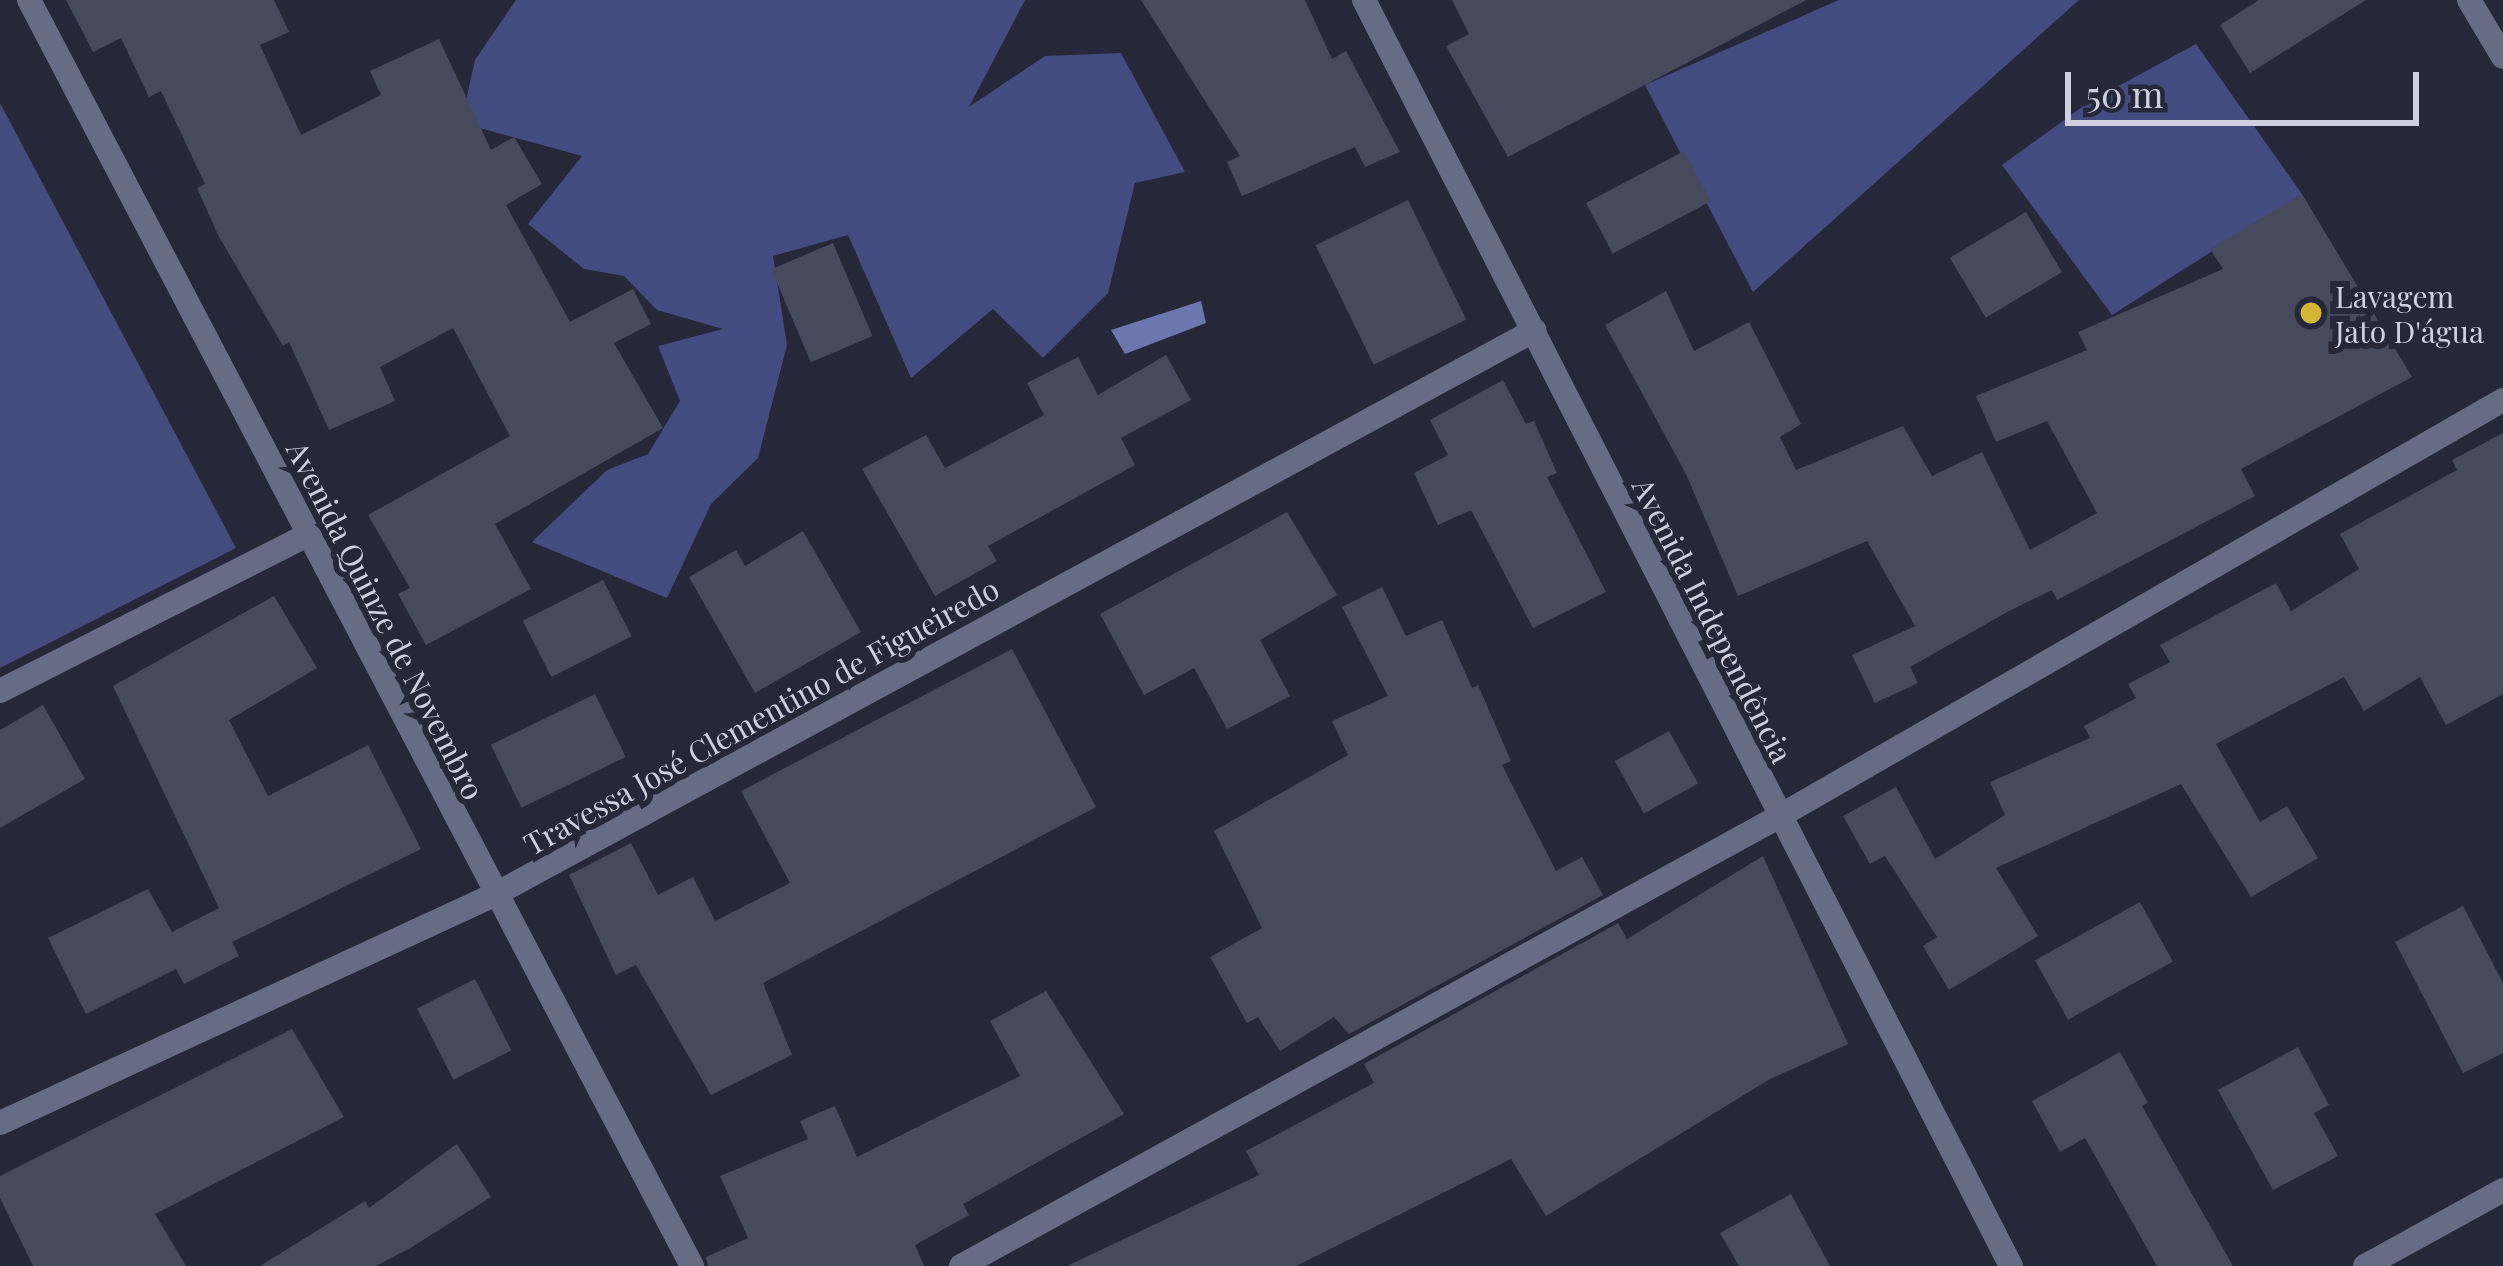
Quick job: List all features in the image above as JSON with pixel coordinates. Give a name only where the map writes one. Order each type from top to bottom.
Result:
[{"type":"street","name":"Avenida Quinze de Novembro","points":[[28,0],[692,1266]]},
{"type":"street","name":"Avenida Independência","points":[[1364,0],[2011,1266]]},
{"type":"street","points":[[2469,0],[2503,57]]},
{"type":"street","name":"Travessa José Clementino de Figueiredo","points":[[0,1123],[494,895],[1535,330]]},
{"type":"street","points":[[962,1266],[1778,817],[2503,400]]},
{"type":"street","points":[[0,692],[308,535]]},
{"type":"street","points":[[2365,1266],[2503,1190]]},
{"type":"shaded area","points":[[516,0],[1025,0],[969,107],[1045,56],[1121,53],[1185,172],[1135,183],[1108,293],[1043,358],[993,309],[911,378],[848,235],[773,256],[787,345],[758,458],[711,504],[667,598],[532,542],[607,470],[648,454],[680,401],[658,346],[723,329],[657,310],[624,276],[584,269],[528,224],[582,156],[461,123],[475,60]]},
{"type":"shaded area","points":[[1839,0],[2079,0],[1753,292],[1645,85]]},
{"type":"shaded area","points":[[2196,44],[2302,194],[2112,315],[2002,165],[2089,102]]},
{"type":"shaded area","points":[[0,103],[236,548],[0,668]]},
{"type":"shaded area","points":[[1201,301],[1206,323],[1125,354],[1111,330]]},
{"type":"building","points":[[66,0],[274,0],[289,32],[260,45],[301,135],[381,95],[370,71],[439,39],[491,150],[514,137],[542,184],[506,205],[570,322],[633,289],[651,324],[614,343],[663,428],[495,524],[531,589],[426,645],[398,594],[410,588],[368,515],[510,436],[453,328],[380,367],[395,401],[329,430],[289,342],[283,346],[218,235],[197,188],[205,184],[161,91],[149,97],[121,38],[93,52]]},
{"type":"building","points":[[1141,0],[1305,0],[1332,59],[1346,51],[1400,152],[1365,167],[1355,147],[1242,196],[1227,162],[1240,156]]},
{"type":"building","points":[[1452,0],[1806,0],[1508,157],[1446,46],[1469,34]]},
{"type":"building","points":[[2259,0],[2366,0],[2250,73],[2220,25]]},
{"type":"building","points":[[1684,151],[1711,201],[1613,253],[1586,203]]},
{"type":"building","points":[[2302,194],[2412,377],[2241,469],[2255,496],[2057,600],[2052,590],[2009,611],[1910,667],[1918,683],[1875,703],[1852,655],[1915,626],[1867,541],[1738,596],[1686,474],[1605,325],[1666,291],[1694,351],[1749,322],[1801,424],[1780,437],[1796,470],[1903,426],[1932,476],[1982,452],[2030,550],[2097,513],[2047,421],[1996,442],[1976,396],[2087,350],[2078,332],[2223,269],[2210,249]]},
{"type":"building","points":[[1408,200],[1466,320],[1374,365],[1315,245]]},
{"type":"building","points":[[2026,212],[2062,272],[1986,318],[1950,258]]},
{"type":"building","points":[[833,243],[872,336],[811,362],[771,269]]},
{"type":"building","points":[[1166,355],[1191,400],[1121,438],[1135,465],[988,546],[997,561],[935,596],[862,469],[926,435],[945,468],[1044,415],[1027,383],[1078,357],[1098,395]]},
{"type":"building","points":[[1503,380],[1526,424],[1534,421],[1557,473],[1547,477],[1606,592],[1533,628],[1471,510],[1438,525],[1414,473],[1448,455],[1430,420]]},
{"type":"building","points":[[2503,433],[2503,694],[2446,725],[2420,677],[2364,711],[2344,677],[2216,744],[2260,822],[2287,806],[2318,858],[2251,897],[2181,784],[1996,868],[2038,936],[1949,990],[1923,946],[1937,937],[1885,856],[1870,864],[1843,816],[1896,787],[1935,859],[2005,815],[1990,782],[2090,738],[2084,726],[2136,698],[2128,684],[2170,662],[2160,645],[2276,583],[2291,611],[2359,569],[2340,534],[2457,470],[2452,460]]},
{"type":"building","points":[[1287,512],[1337,595],[1260,640],[1290,696],[1227,729],[1194,668],[1144,695],[1100,614]]},
{"type":"building","points":[[803,531],[861,632],[755,693],[689,577],[736,550],[745,566]]},
{"type":"building","points":[[603,580],[632,636],[551,677],[523,621]]},
{"type":"building","points":[[1382,587],[1406,636],[1442,620],[1472,688],[1478,685],[1511,761],[1502,765],[1556,871],[1582,857],[1603,895],[1349,1034],[1334,1017],[1280,1051],[1258,1017],[1247,1023],[1210,957],[1262,928],[1214,831],[1348,755],[1332,721],[1388,696],[1342,607]]},
{"type":"building","points":[[274,596],[317,668],[229,720],[268,796],[368,745],[421,849],[232,942],[239,956],[184,984],[176,969],[86,1014],[48,938],[148,889],[172,932],[219,908],[113,686]]},
{"type":"building","points":[[1012,649],[1096,807],[763,983],[792,1055],[711,1095],[636,965],[616,975],[569,875],[631,843],[658,895],[693,877],[715,921],[790,883],[741,791]]},
{"type":"building","points":[[595,694],[626,757],[521,808],[491,745]]},
{"type":"building","points":[[43,705],[85,779],[0,828],[0,730]]},
{"type":"building","points":[[1669,731],[1698,783],[1644,814],[1615,761]]},
{"type":"building","points":[[1763,856],[1848,1044],[1770,1079],[1546,1216],[1511,1159],[1296,1266],[1067,1266],[1259,1175],[1246,1151],[1374,1083],[1364,1064],[1618,923],[1627,939]]},
{"type":"building","points":[[2140,902],[2173,961],[2068,1020],[2035,960]]},
{"type":"building","points":[[2463,906],[2503,983],[2503,1053],[2463,1073],[2395,942]]},
{"type":"building","points":[[475,979],[511,1050],[453,1080],[417,1009]]},
{"type":"building","points":[[1046,991],[1124,1114],[963,1204],[969,1215],[915,1245],[924,1266],[708,1266],[706,1257],[748,1238],[720,1176],[808,1139],[800,1121],[835,1106],[857,1157],[1020,1076],[990,1021]]},
{"type":"building","points":[[292,1029],[344,1117],[155,1214],[186,1266],[33,1266],[0,1198],[0,1176]]},
{"type":"building","points":[[2298,1047],[2329,1105],[2314,1113],[2338,1156],[2273,1190],[2218,1090]]},
{"type":"building","points":[[2120,1052],[2148,1103],[2142,1106],[2233,1266],[2157,1266],[2085,1138],[2060,1152],[2032,1101]]},
{"type":"building","points":[[457,1144],[491,1197],[412,1247],[376,1266],[260,1266],[365,1201],[369,1208]]},
{"type":"building","points":[[1791,1194],[1830,1266],[1739,1266],[1720,1233]]},
{"type":"place","name":"Lavagem Jato D'água","points":[[2311,313]]}]
